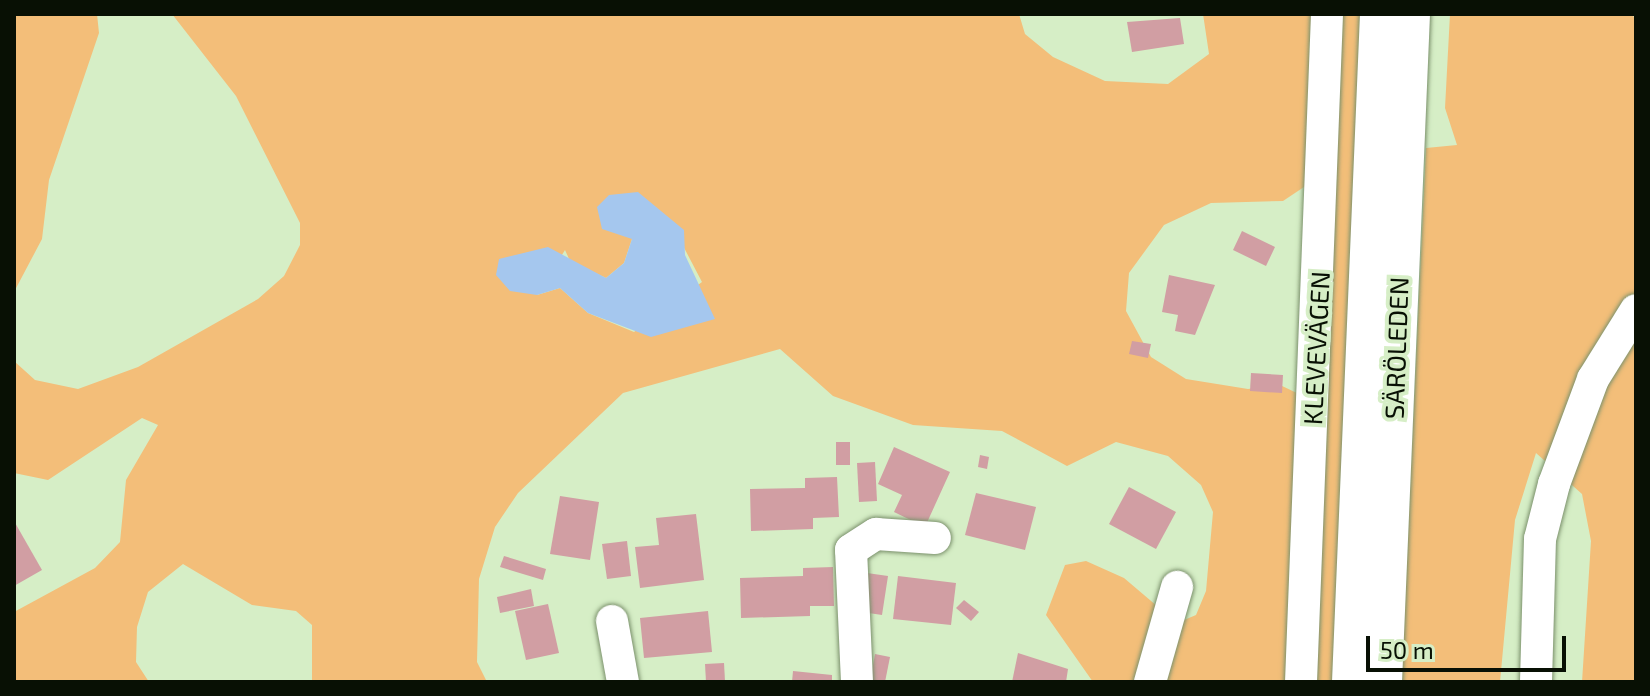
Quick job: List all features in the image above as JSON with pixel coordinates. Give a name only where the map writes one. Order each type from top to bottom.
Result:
[{"type":"main road","name":"SÄRÖLEDEN","points":[[1352,682],[1380,14]]},
{"type":"main road","name":"SÄRÖLEDEN","points":[[1382,682],[1410,14]]},
{"type":"street","name":"KLEVEVÄGEN","points":[[1301,682],[1327,14]]},
{"type":"street","points":[[1536,682],[1540,539],[1554,484],[1576,415],[1636,310]]},
{"type":"street","points":[[857,682],[851,550],[876,534],[935,538]]},
{"type":"street","points":[[1150,682],[1177,587]]},
{"type":"street","points":[[612,621],[623,682]]},
{"type":"shaded area","points":[[14,14],[97,14],[99,33],[49,180],[42,239],[14,292]]},
{"type":"shaded area","points":[[172,14],[1019,14],[1025,34],[1053,57],[1105,81],[1168,84],[1209,54],[1203,14],[1321,14],[1307,185],[1283,201],[1211,203],[1164,225],[1129,273],[1126,311],[1151,357],[1186,379],[1248,389],[1280,385],[1301,395],[1288,682],[1093,682],[1046,615],[1065,565],[1086,561],[1124,578],[1177,623],[1196,615],[1206,591],[1213,512],[1201,485],[1168,456],[1116,442],[1067,466],[1002,431],[913,425],[833,396],[780,349],[623,393],[518,493],[495,527],[479,579],[477,662],[487,682],[312,682],[312,625],[296,611],[252,605],[183,564],[148,592],[137,627],[136,662],[149,682],[14,682],[14,612],[95,568],[120,542],[126,480],[158,425],[142,418],[48,480],[14,473],[14,361],[35,380],[78,389],[138,367],[258,299],[284,276],[300,245],[300,223],[236,96]],"holes":[[[632,239],[680,240],[702,282],[634,332],[588,313],[560,288],[537,295],[565,250],[570,261],[606,278],[624,263]]]},
{"type":"shaded area","points":[[1337,14],[1367,14],[1337,682],[1312,682]]},
{"type":"shaded area","points":[[1450,14],[1632,14],[1636,21],[1636,682],[1582,682],[1591,541],[1582,494],[1536,453],[1515,520],[1500,682],[1401,682],[1426,148],[1457,145],[1445,108]]},
{"type":"water","points":[[638,192],[684,230],[685,255],[715,319],[651,337],[588,313],[560,288],[537,295],[510,291],[496,275],[499,259],[548,247],[606,278],[624,263],[632,239],[602,229],[597,207],[609,195]]},
{"type":"building","points":[[1180,18],[1184,44],[1132,52],[1127,22]]},
{"type":"building","points":[[1242,231],[1275,247],[1266,266],[1233,250]]},
{"type":"building","points":[[1169,275],[1215,285],[1195,335],[1175,331],[1178,315],[1162,312]]},
{"type":"building","points":[[1132,341],[1151,344],[1148,358],[1129,354]]},
{"type":"building","points":[[1251,373],[1283,375],[1282,393],[1250,391]]},
{"type":"building","points":[[836,442],[850,442],[850,465],[836,465]]},
{"type":"building","points":[[894,447],[950,472],[925,527],[894,512],[902,495],[878,484]]},
{"type":"building","points":[[980,455],[989,457],[987,469],[978,467]]},
{"type":"building","points":[[875,462],[877,501],[859,502],[857,463]]},
{"type":"building","points":[[837,477],[839,517],[813,518],[813,529],[751,531],[750,489],[805,488],[805,478]]},
{"type":"building","points":[[1129,487],[1176,512],[1156,549],[1109,524]]},
{"type":"building","points":[[976,493],[1036,507],[1025,550],[965,535]]},
{"type":"building","points":[[560,496],[599,502],[590,560],[550,554]]},
{"type":"building","points":[[696,514],[704,580],[640,588],[635,547],[659,545],[656,518]]},
{"type":"building","points":[[14,521],[42,570],[14,586]]},
{"type":"building","points":[[627,541],[631,576],[607,579],[602,544]]},
{"type":"building","points":[[504,556],[546,569],[543,580],[500,567]]},
{"type":"building","points":[[833,567],[834,606],[810,606],[810,616],[741,618],[740,578],[803,576],[803,568]]},
{"type":"building","points":[[867,573],[888,576],[882,615],[862,612]]},
{"type":"building","points":[[898,576],[956,583],[951,625],[893,619]]},
{"type":"building","points":[[531,589],[534,606],[500,613],[497,597]]},
{"type":"building","points":[[964,600],[979,612],[971,621],[956,608]]},
{"type":"building","points":[[548,604],[559,653],[526,660],[515,611]]},
{"type":"building","points":[[708,611],[712,652],[644,658],[640,618]]},
{"type":"building","points":[[1018,653],[1068,669],[1066,682],[1012,682]]},
{"type":"building","points":[[875,654],[890,657],[885,682],[870,682]]},
{"type":"building","points":[[724,663],[725,681],[706,682],[705,664]]},
{"type":"building","points":[[793,671],[832,675],[832,682],[792,682]]}]
